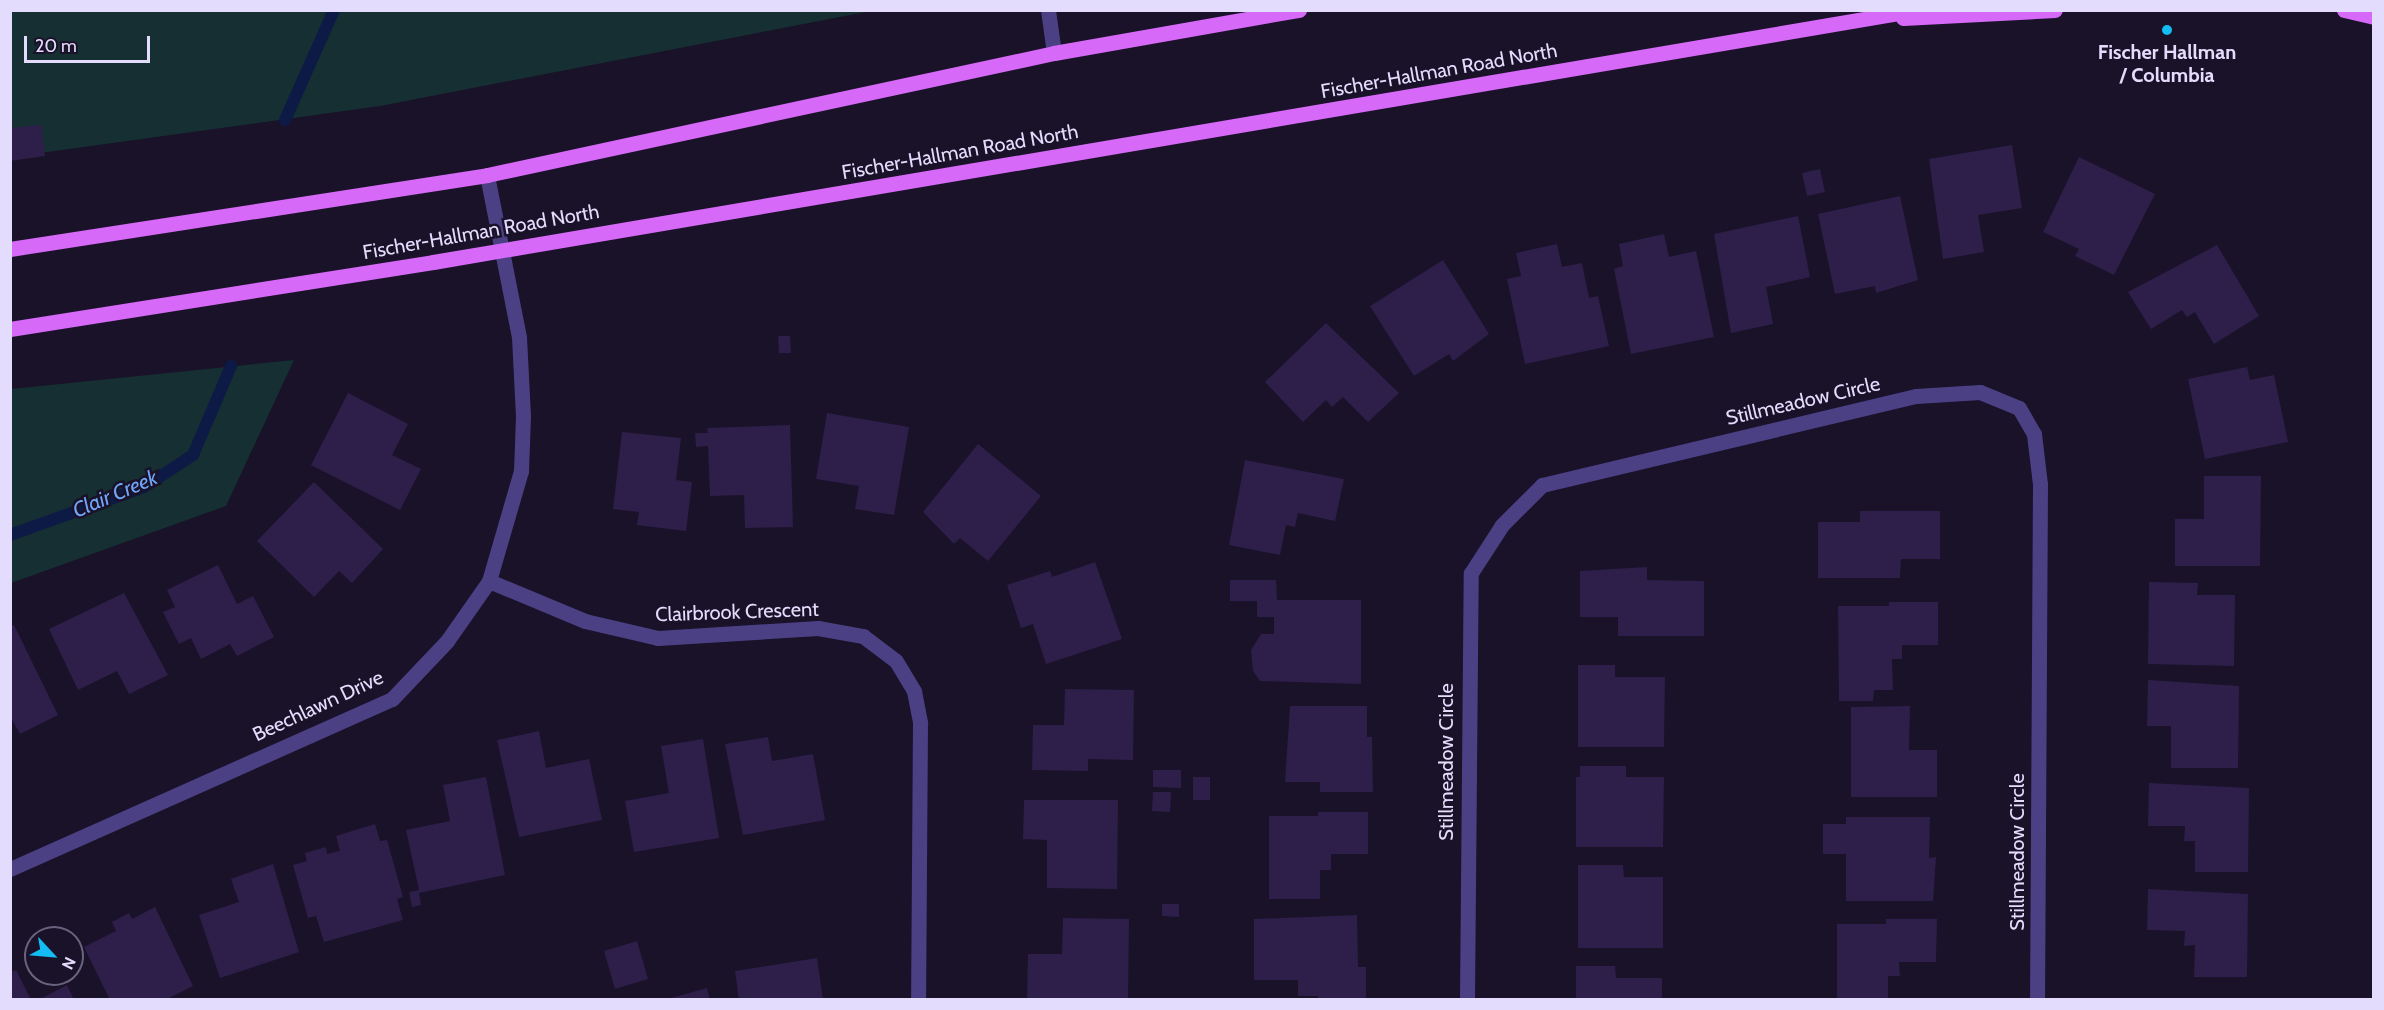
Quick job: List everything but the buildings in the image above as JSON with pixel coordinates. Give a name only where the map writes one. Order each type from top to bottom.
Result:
[{"type":"main road","points":[[10,249],[487,175],[1054,53],[1299,10]]},
{"type":"main road","name":"Fischer-Hallman Road North","points":[[10,328],[501,250],[1916,10]]},
{"type":"main road","points":[[1864,20],[2055,10]]},
{"type":"main road","points":[[2344,10],[2373,16]]},
{"type":"street","points":[[1048,10],[1054,53]]},
{"type":"street","name":"Beechlawn Drive","points":[[10,869],[392,699],[447,640],[489,581],[521,471],[519,337],[487,175]]},
{"type":"street","name":"Stillmeadow Circle","points":[[1467,999],[1471,573],[1502,525],[1542,485],[1916,396],[1980,392],[2019,408],[2034,434],[2040,484],[2037,999]]},
{"type":"street","name":"Clairbrook Crescent","points":[[489,581],[585,621],[658,638],[818,628],[863,636],[896,661],[914,691],[920,723],[918,999]]},
{"type":"green space","points":[[10,11],[871,11],[380,106],[11,157]]},
{"type":"green space","points":[[294,360],[226,506],[11,583],[11,389]]},
{"type":"waterway","name":"Clair Creek","points":[[285,120],[334,10]]},
{"type":"waterway","name":"Clair Creek","points":[[10,535],[144,487],[193,455],[231,366]]},
{"type":"place","name":"Fischer Hallman / Columbia","points":[[2167,30]]}]
